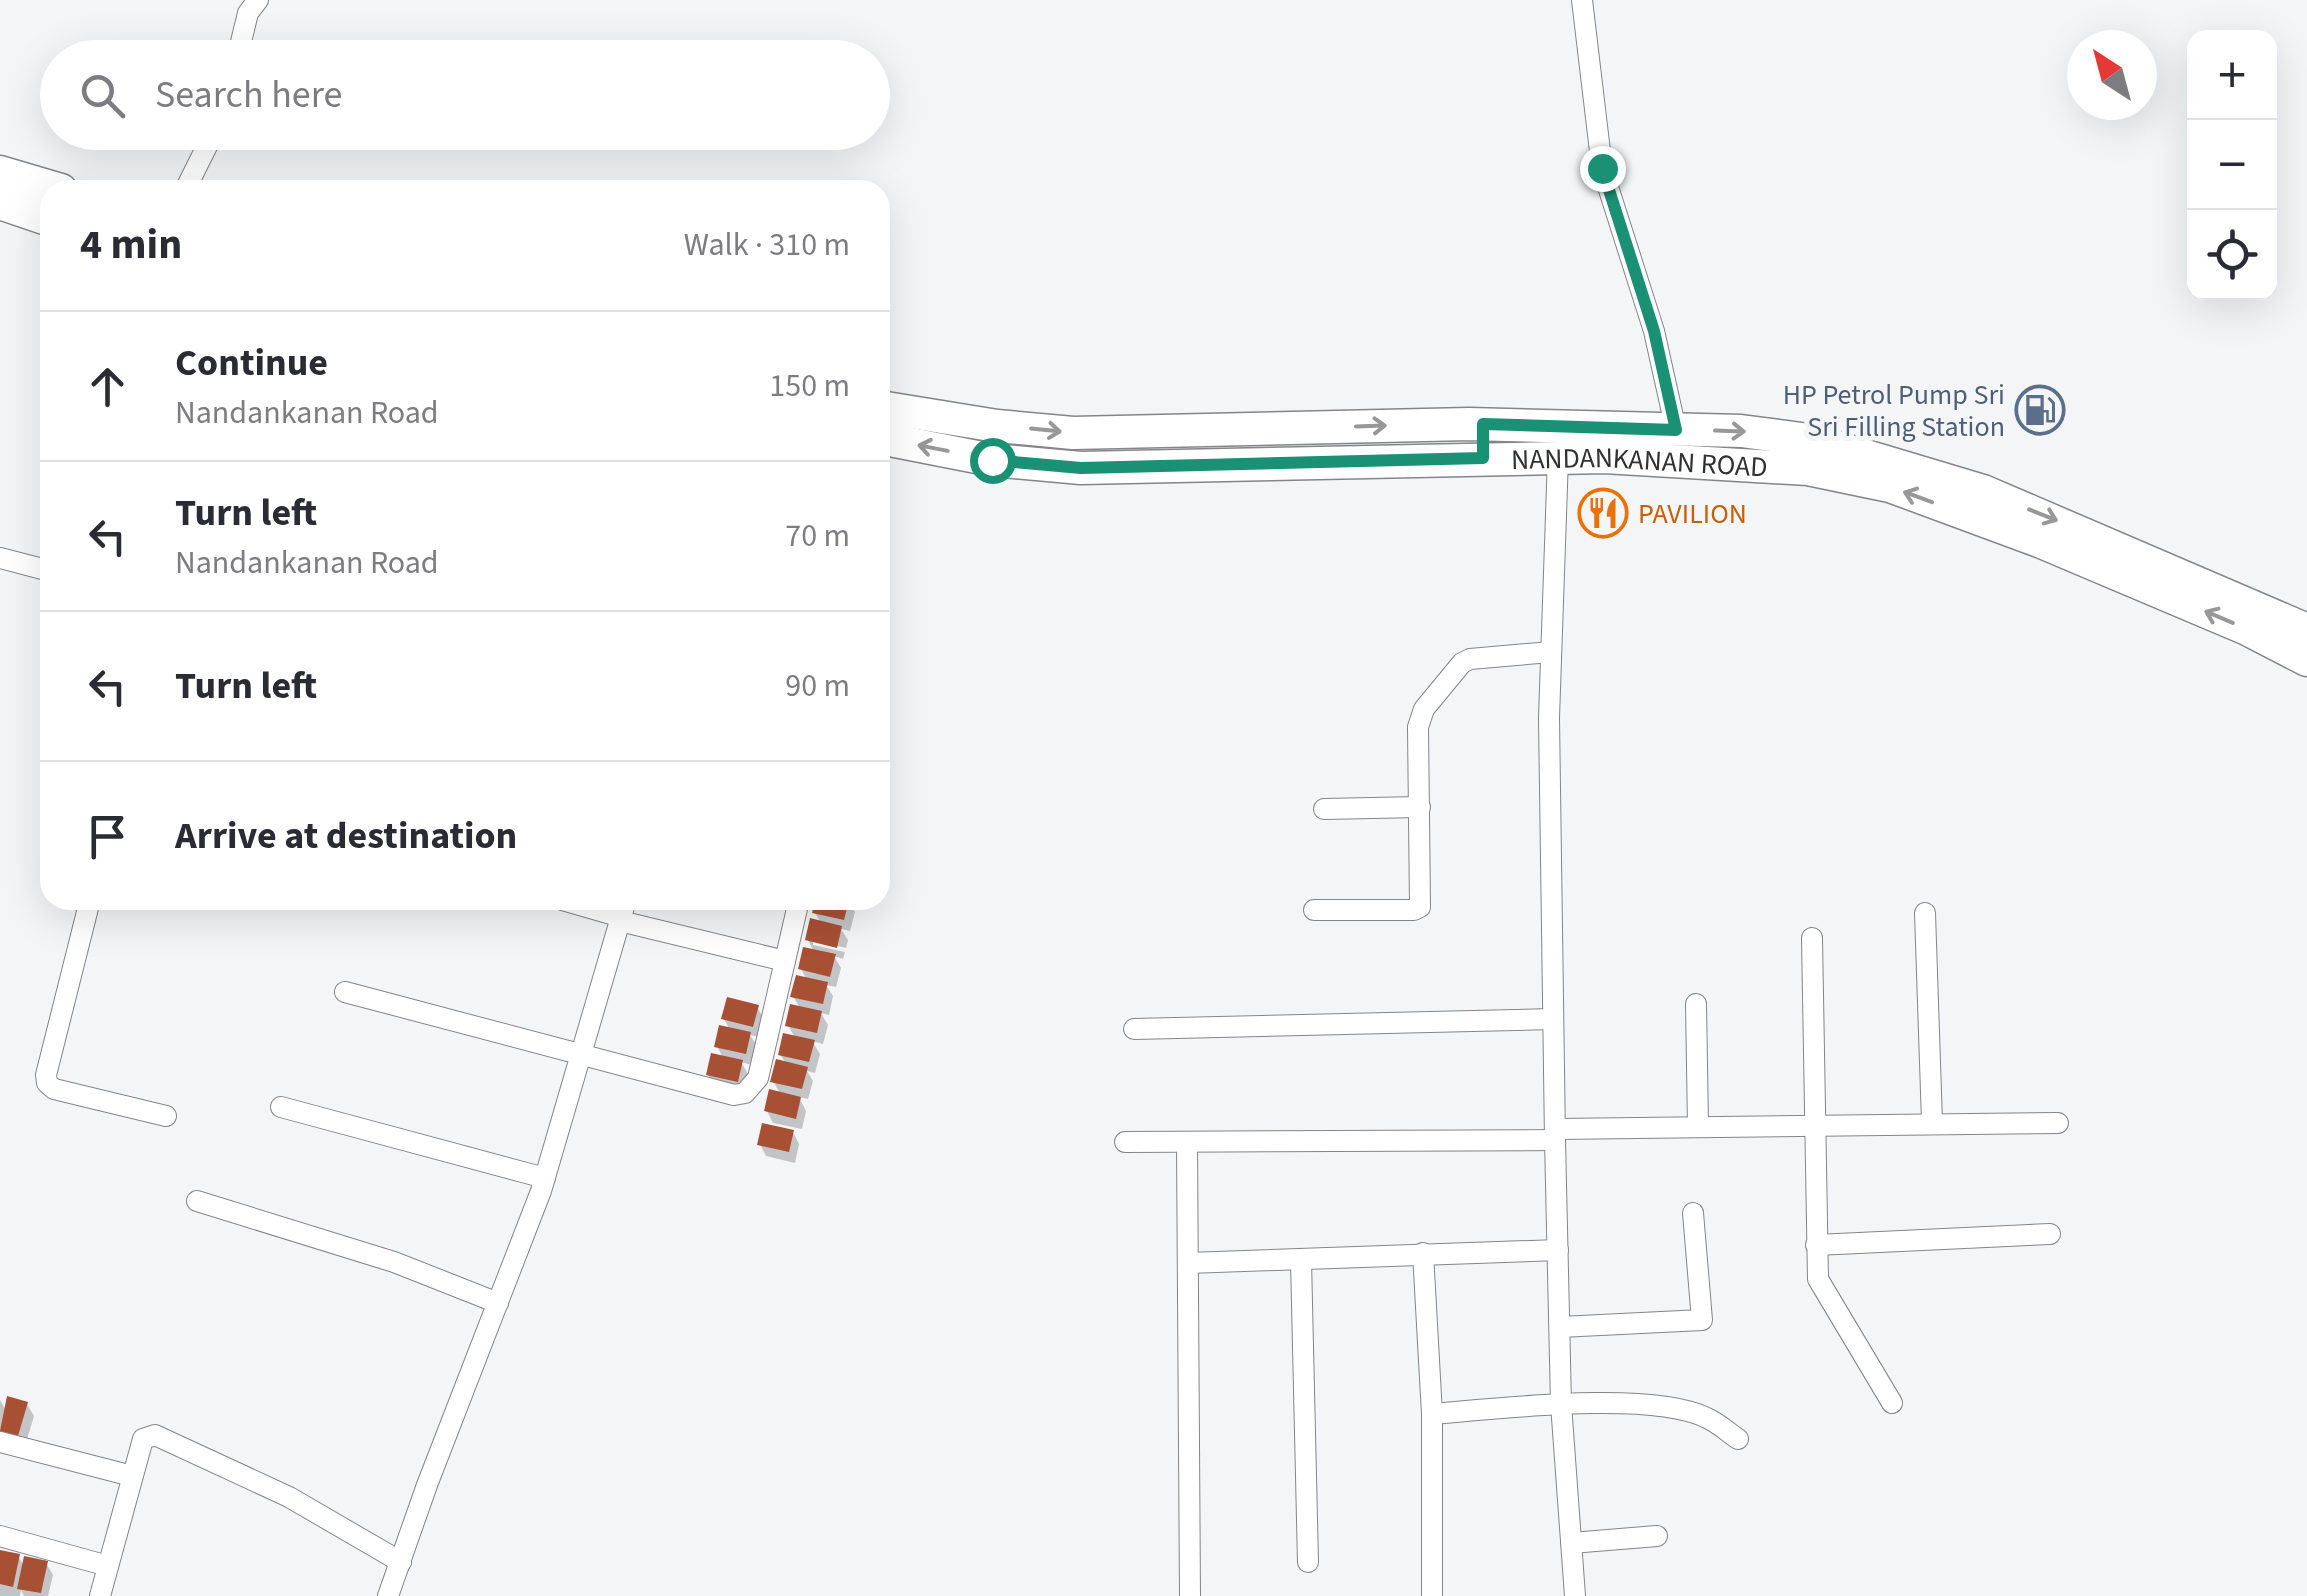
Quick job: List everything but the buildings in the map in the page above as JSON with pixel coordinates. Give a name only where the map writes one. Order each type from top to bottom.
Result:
[{"type":"main road","points":[[0,172],[40,184]]},
{"type":"main road","points":[[0,203],[40,217]]},
{"type":"main road","name":"NANDANKANAN ROAD","points":[[890,408],[997,426],[1073,433],[1483,424],[1741,431],[1816,441],[1983,491],[2307,630]]},
{"type":"main road","points":[[1483,424],[1483,458]]},
{"type":"main road","name":"NANDANKANAN ROAD","points":[[890,440],[992,460],[1081,468],[1604,457],[1808,469],[1890,486],[2039,541],[2247,629],[2307,660]]},
{"type":"street","points":[[242,40],[248,14],[258,0]]},
{"type":"street","points":[[1582,0],[1602,168],[1654,331],[1676,430]]},
{"type":"street","points":[[190,180],[205,150]]},
{"type":"street","points":[[1558,457],[1551,652],[1560,1404],[1576,1596]]},
{"type":"street","points":[[0,558],[40,569]]},
{"type":"street","points":[[1314,910],[1420,907],[1421,716],[1462,663],[1479,656],[1551,652]]},
{"type":"street","points":[[1324,809],[1420,807]]},
{"type":"street","points":[[87,910],[47,1082],[54,1089],[166,1116]]},
{"type":"street","points":[[345,992],[734,1095],[744,1093],[758,1078],[797,910]]},
{"type":"street","points":[[388,1596],[545,1178],[622,913],[785,961]]},
{"type":"street","points":[[1925,913],[1932,1122]]},
{"type":"street","points":[[1812,938],[1818,1280],[1892,1403]]},
{"type":"street","points":[[1696,1004],[1698,1126]]},
{"type":"street","points":[[1134,1028],[1554,1018]]},
{"type":"street","points":[[281,1107],[545,1178]]},
{"type":"street","points":[[1125,1142],[1556,1134],[1698,1126],[2058,1123]]},
{"type":"street","points":[[1187,1143],[1190,1596]]},
{"type":"street","points":[[197,1201],[394,1262],[498,1302]]},
{"type":"street","points":[[1560,1327],[1702,1320],[1693,1213]]},
{"type":"street","points":[[1816,1245],[2050,1234]]},
{"type":"street","points":[[1188,1263],[1558,1250]]},
{"type":"street","points":[[1423,1254],[1432,1414],[1432,1596]]},
{"type":"street","points":[[1301,1260],[1308,1562]]},
{"type":"street","points":[[1432,1414],[1560,1404],[1653,1406],[1705,1417],[1738,1439]]},
{"type":"street","points":[[100,1596],[144,1439],[155,1435],[289,1497],[400,1562]]},
{"type":"street","points":[[0,1442],[132,1476]]},
{"type":"street","points":[[0,1536],[108,1566]]},
{"type":"street","points":[[1571,1543],[1657,1536]]},
{"type":"place","name":"HP Petrol Pump Sri Sri Filling Station","points":[[2040,410]]},
{"type":"place","name":"PAVILION","points":[[1603,513]]},
{"type":"route","points":[[992,460],[1081,468],[1483,458],[1483,424],[1676,430],[1654,331],[1602,168]]}]
